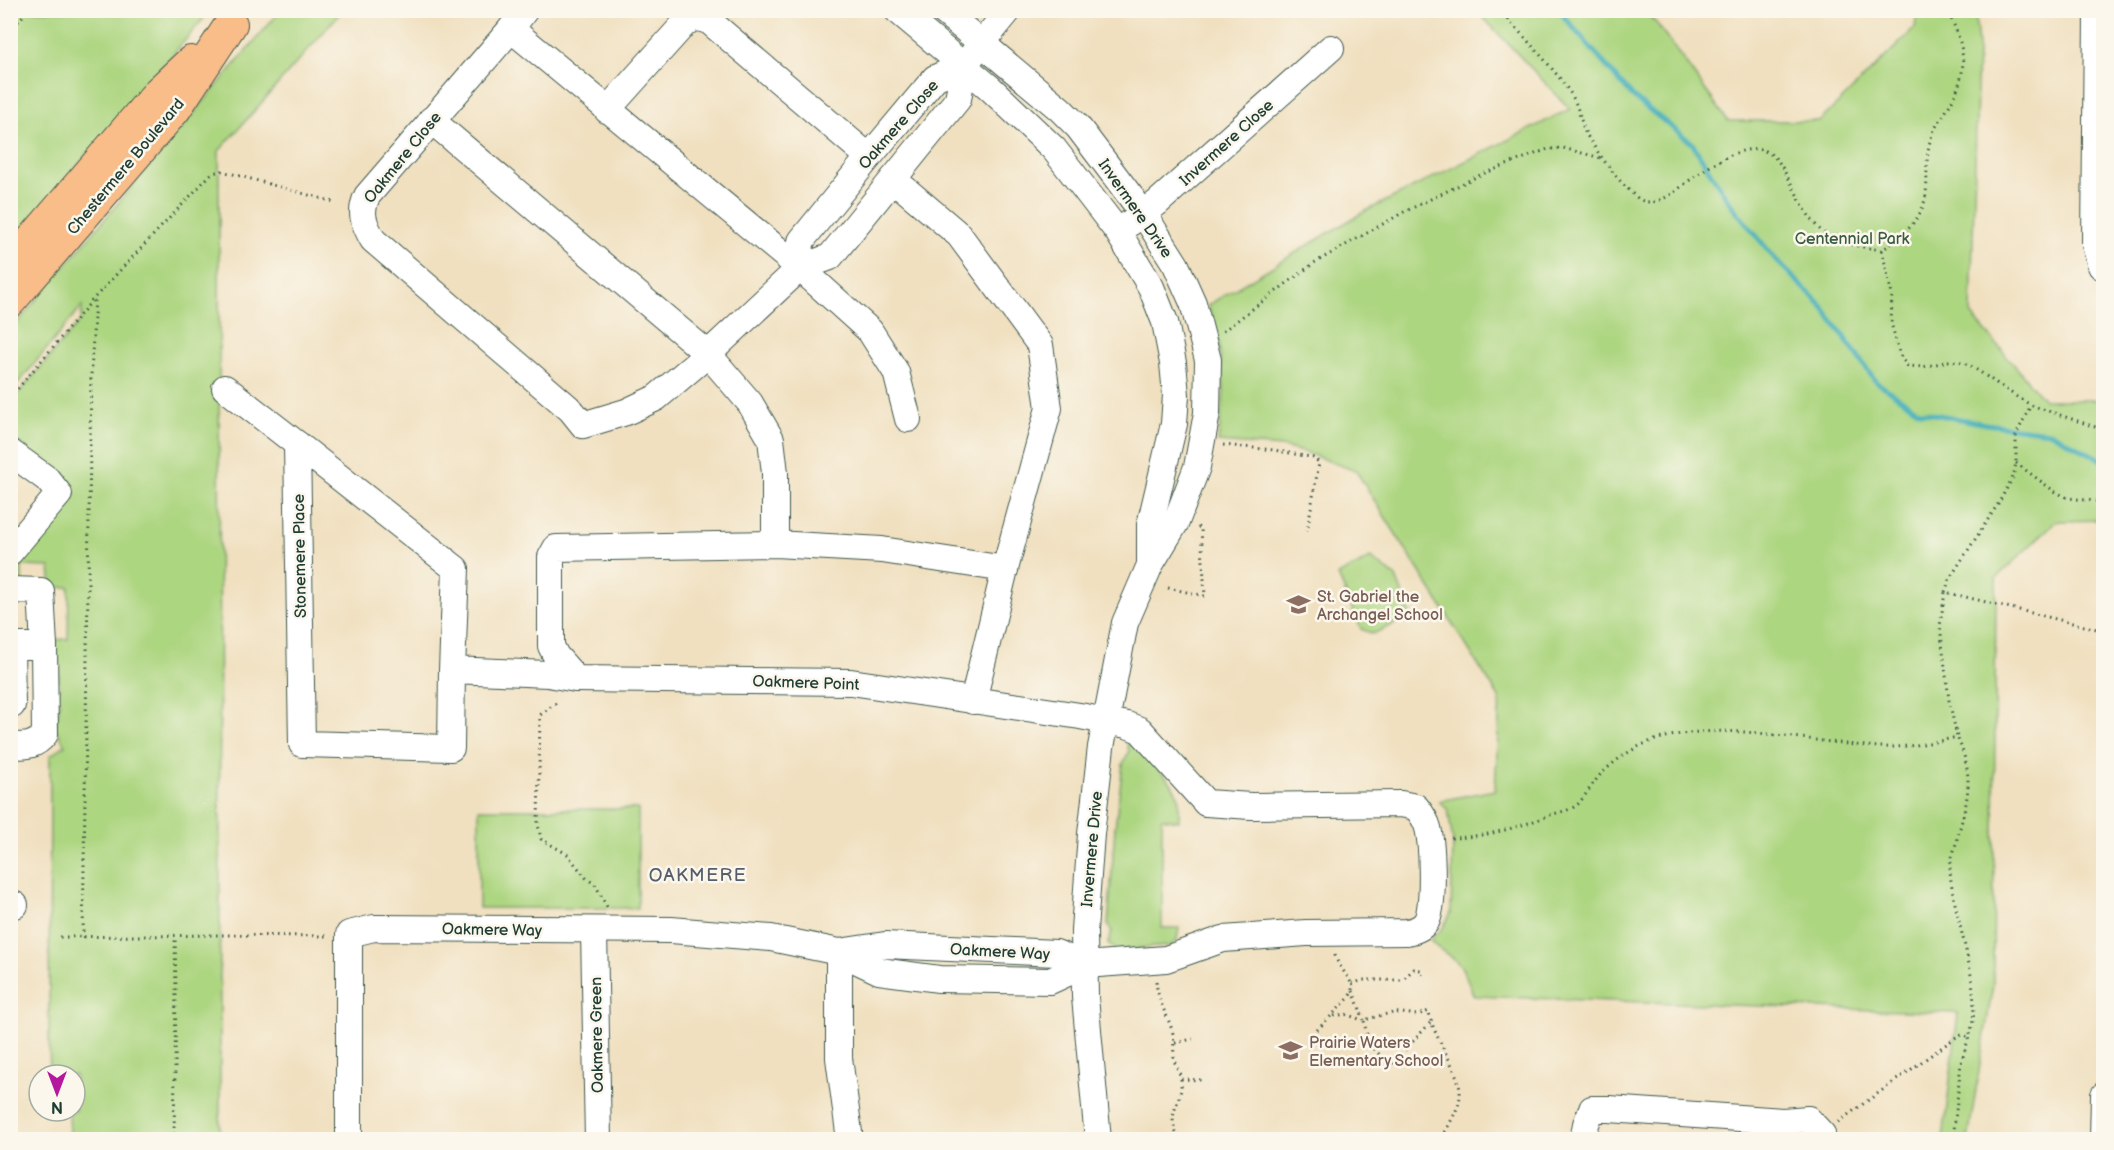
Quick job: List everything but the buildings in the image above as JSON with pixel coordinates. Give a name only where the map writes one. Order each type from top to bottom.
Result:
[{"type":"main road","name":"Chestermere Boulevard","points":[[10,266],[159,92],[237,17]]},
{"type":"main road","name":"Chestermere Boulevard","points":[[10,301],[175,109],[237,17]]},
{"type":"street","name":"Invermere Drive","points":[[897,10],[964,65],[1031,125],[1054,149],[1118,232],[1151,287],[1165,322],[1173,363],[1176,395],[1174,424],[1150,525],[1150,565]]},
{"type":"street","name":"Invermere Drive","points":[[942,10],[1060,109],[1078,127],[1143,213],[1176,265],[1193,303],[1208,360],[1208,413],[1197,467],[1176,522],[1150,565],[1125,623],[1106,721],[1091,834],[1084,930],[1085,997],[1098,1140]]},
{"type":"street","points":[[964,65],[1009,10]]},
{"type":"street","points":[[2097,10],[2095,245],[2101,266],[2103,266]]},
{"type":"street","points":[[607,110],[685,22],[696,17],[709,21],[868,157]]},
{"type":"street","name":"Oakmere Close","points":[[800,268],[607,110],[518,20],[431,120],[362,205],[365,226],[373,240],[571,410],[583,425],[626,412],[656,398],[708,354],[800,268],[830,257],[958,99],[964,65]]},
{"type":"street","name":"Invermere Close","points":[[1118,232],[1143,213],[1331,48]]},
{"type":"street","name":"Oakmere Close","points":[[800,268],[801,241],[868,157],[935,78],[964,65]]},
{"type":"street","points":[[431,120],[708,354],[750,403],[771,439],[775,473],[775,544]]},
{"type":"street","points":[[893,179],[958,235],[1040,345],[1048,408],[973,701]]},
{"type":"street","points":[[800,268],[870,331],[896,372],[908,419]]},
{"type":"street","points":[[225,388],[297,444]]},
{"type":"street","name":"Stonemere Place","points":[[297,444],[456,569],[452,748],[302,744],[297,444]]},
{"type":"street","points":[[10,452],[47,479],[59,494],[10,552]]},
{"type":"street","points":[[576,679],[556,656],[551,646],[551,558],[556,548],[775,544],[882,550],[1005,569]]},
{"type":"street","points":[[10,590],[41,591],[45,734],[39,742],[28,746],[10,746]]},
{"type":"street","points":[[10,705],[12,705],[11,646],[44,646]]},
{"type":"street","points":[[452,670],[548,674],[576,679]]},
{"type":"street","name":"Oakmere Point","points":[[576,679],[851,682],[1106,721],[1140,730],[1206,803],[1251,806],[1401,804],[1416,807],[1423,816],[1428,828],[1433,897],[1425,924],[1416,931],[1306,933],[1223,939],[1166,959],[1085,965]]},
{"type":"street","name":"Oakmere Way","points":[[349,1140],[349,934],[374,928],[602,922],[771,938],[839,952],[879,971],[939,979],[1050,981],[1085,965]]},
{"type":"street","name":"Oakmere Green","points":[[598,1140],[602,922]]},
{"type":"street","points":[[839,952],[839,1058],[850,1140]]},
{"type":"street","points":[[2102,1136],[2103,1095]]},
{"type":"street","points":[[1583,1140],[1592,1109],[1783,1121],[1808,1119],[1822,1137]]},
{"type":"path","points":[[10,31],[28,10]]},
{"type":"path","points":[[1500,10],[1560,79],[1572,96],[1586,133],[1603,159],[1632,194],[1641,200],[1658,201],[1667,197],[1702,172],[1741,151],[1767,152],[1778,159],[1811,221],[1823,234],[1845,244],[1882,250],[1907,230],[1924,204],[1931,136],[1958,91],[1963,74],[1961,43],[1947,10]]},
{"type":"path","points":[[1221,333],[1314,263],[1404,212],[1480,175],[1548,149],[1563,148],[1603,159]]},
{"type":"path","points":[[10,398],[95,297],[168,218],[217,170],[334,202]]},
{"type":"path","points":[[1882,250],[1892,295],[1891,323],[1900,355],[1907,366],[1923,368],[1949,361],[1961,362],[1971,366],[2031,405],[2103,430]]},
{"type":"path","points":[[83,938],[91,376],[95,297]]},
{"type":"path","points":[[1953,1140],[1961,1063],[1974,1024],[1969,965],[1957,916],[1950,868],[1969,792],[1968,770],[1957,737],[1949,700],[1940,626],[1945,592],[1950,578],[2013,477],[2016,463],[2016,435],[2031,405]]},
{"type":"path","points":[[1215,444],[1274,450],[1315,458],[1319,463],[1307,531]]},
{"type":"path","points":[[2016,463],[2054,491],[2068,498],[2103,502]]},
{"type":"path","points":[[1168,588],[1205,596],[1201,528],[1190,525]]},
{"type":"path","points":[[1945,592],[2097,629]]},
{"type":"path","points":[[556,703],[540,715],[538,824],[541,839],[567,854],[587,879],[595,884],[602,922]]},
{"type":"path","points":[[1450,838],[1478,837],[1514,829],[1576,806],[1601,775],[1627,753],[1649,742],[1686,734],[1731,732],[1773,734],[1883,747],[1957,737]]},
{"type":"path","points":[[174,936],[176,992],[174,1140]]},
{"type":"path","points":[[60,938],[327,936]]},
{"type":"path","points":[[1335,948],[1338,966],[1348,975],[1352,984],[1371,1048],[1392,1064],[1430,1023]]},
{"type":"path","points":[[1352,984],[1364,980],[1402,980],[1414,969],[1421,970],[1422,975]]},
{"type":"path","points":[[1156,976],[1158,998],[1172,1029],[1175,1043],[1174,1059],[1181,1079],[1181,1089],[1172,1122],[1173,1130],[1180,1140]]},
{"type":"path","points":[[1317,1030],[1348,999],[1352,992],[1352,984]]},
{"type":"path","points":[[1331,1016],[1346,1014],[1364,1020],[1403,1013],[1414,1017],[1429,1011],[1430,1023],[1453,1068],[1460,1095],[1441,1140]]},
{"type":"path","points":[[1822,1137],[1959,1035],[1969,1037]]},
{"type":"path","points":[[1175,1043],[1193,1039]]},
{"type":"path","points":[[1181,1079],[1202,1080]]},
{"type":"path","points":[[1354,1140],[1356,1132]]},
{"type":"green space","points":[[10,11],[210,11],[11,241]]},
{"type":"green space","points":[[280,11],[342,11],[219,151],[220,1139],[70,1139],[69,1123],[87,1123],[87,1063],[50,1063],[50,756],[65,745],[55,727],[60,703],[56,696],[60,687],[53,640],[68,639],[69,587],[52,588],[50,567],[22,566],[22,582],[11,580],[10,564],[65,494],[63,477],[11,437],[10,403],[81,320],[82,306],[11,392],[11,330]]},
{"type":"green space","name":"Centennial Park","points":[[1477,11],[1644,11],[1657,24],[1728,121],[1820,121],[1915,28],[1917,11],[1975,11],[1978,47],[1971,314],[2044,400],[2103,400],[2104,520],[2056,521],[1996,578],[1993,984],[1968,1139],[1943,1139],[1958,1013],[1474,996],[1460,965],[1430,940],[1442,929],[1451,913],[1453,842],[1448,810],[1439,801],[1495,790],[1500,699],[1356,471],[1283,447],[1218,442],[1224,391],[1219,342],[1208,305],[1362,213],[1570,109]]},
{"type":"green space","points":[[1371,558],[1396,577],[1411,616],[1373,634],[1361,629],[1338,575]]},
{"type":"green space","points":[[1134,741],[1171,783],[1179,797],[1179,821],[1162,818],[1162,928],[1179,928],[1177,940],[1170,946],[1116,950],[1108,943],[1112,931],[1108,926],[1115,828],[1123,764],[1129,752],[1127,742]]},
{"type":"green space","points":[[479,809],[638,809],[638,908],[479,908]]},
{"type":"waterway","points":[[1558,10],[1633,97],[1692,143],[1729,202],[1776,260],[1822,306],[1876,382],[1919,411],[1986,424],[2049,432],[2104,461]]},
{"type":"place","name":"St. Gabriel the Archangel School","points":[[1299,605]]},
{"type":"place","name":"Prairie Waters Elementary School","points":[[1291,1051]]},
{"type":"district","name":"OAKMERE","points":[[698,875]]}]
